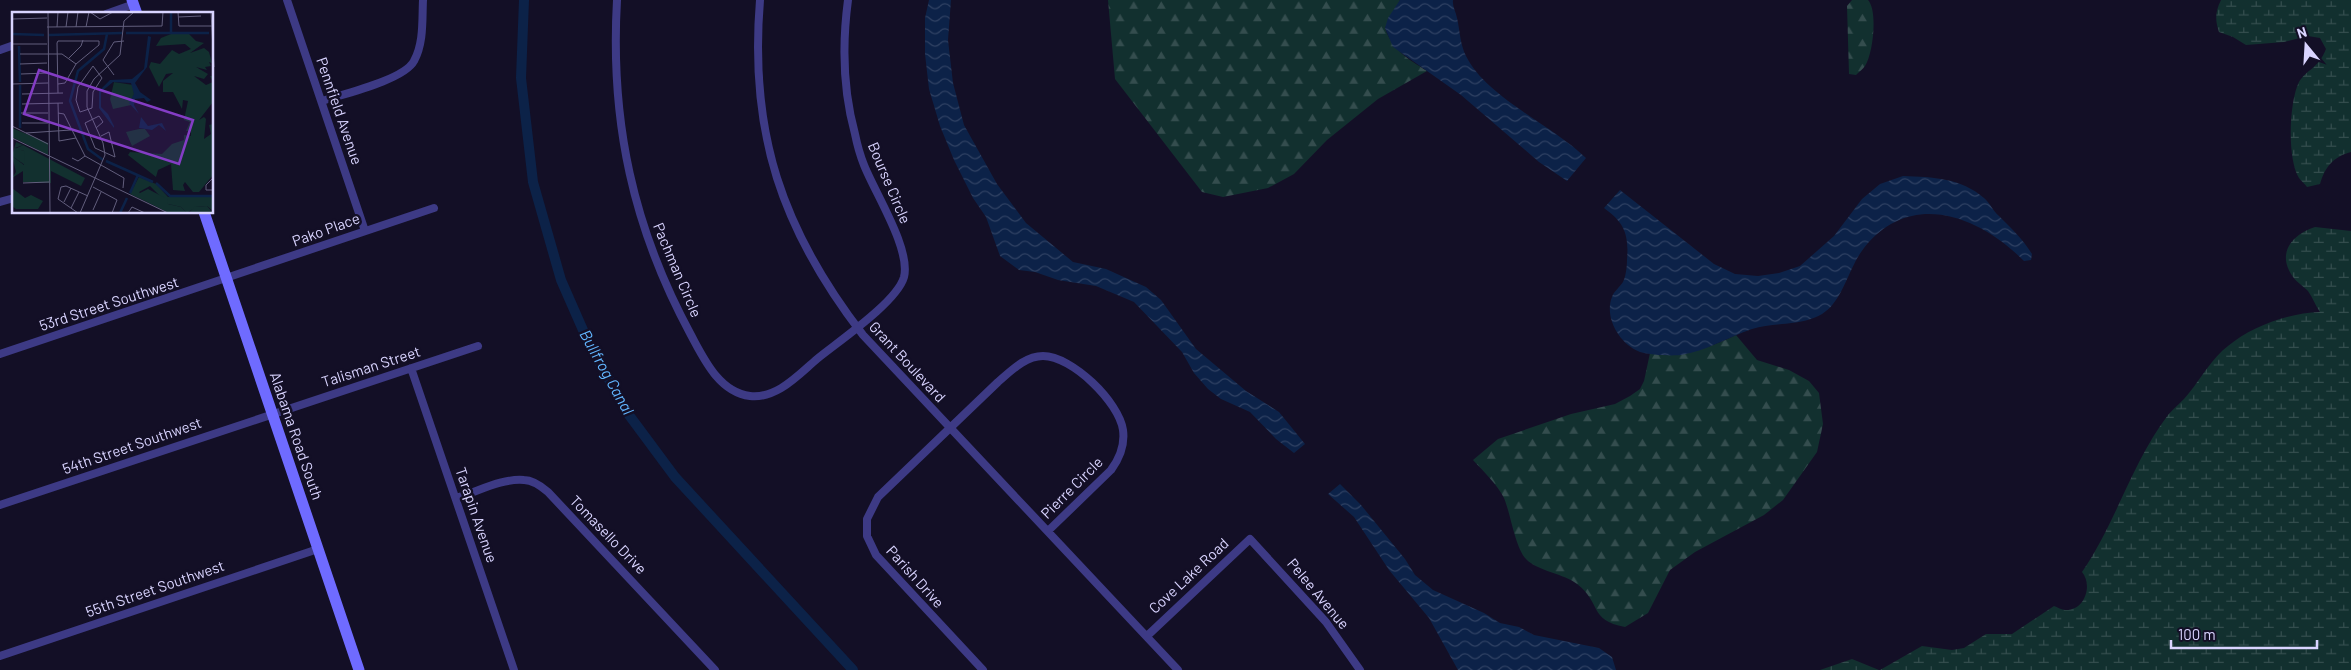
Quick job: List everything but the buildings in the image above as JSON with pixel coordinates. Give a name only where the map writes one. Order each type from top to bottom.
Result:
[{"type":"street","name":"Pennfield Avenue","points":[[287,0],[365,231]]},
{"type":"street","points":[[322,101],[402,73],[414,63],[421,44],[423,0]]},
{"type":"street","name":"Pachman Circle","points":[[617,0],[616,87],[629,179],[650,248],[669,293],[710,369],[729,388],[742,394],[752,396],[767,394],[792,380],[856,327]]},
{"type":"street","name":"Grant Boulevard","points":[[760,0],[757,53],[759,95],[770,157],[781,192],[808,255],[829,290],[856,327],[1178,670]]},
{"type":"street","name":"Bourse Circle","points":[[848,0],[844,56],[851,116],[864,164],[899,241],[905,267],[904,278],[891,298],[856,327]]},
{"type":"street","points":[[113,12],[134,6]]},
{"type":"street","name":"Pako Place","points":[[227,279],[434,208]]},
{"type":"street","name":"Alabama Road South","points":[[205,214],[359,670]]},
{"type":"street","name":"53rd Street Southwest","points":[[0,354],[227,279]]},
{"type":"street","name":"Talisman Street","points":[[273,415],[478,346]]},
{"type":"street","name":"Pierre Circle","points":[[950,429],[998,382],[1016,366],[1028,359],[1042,356],[1064,361],[1090,381],[1120,420],[1123,430],[1123,444],[1119,458],[1094,488],[1048,531]]},
{"type":"street","name":"Tarapin Avenue","points":[[412,368],[514,670]]},
{"type":"street","name":"54th Street Southwest","points":[[0,505],[273,415]]},
{"type":"street","name":"Parish Drive","points":[[950,429],[878,497],[867,519],[867,536],[876,556],[984,670]]},
{"type":"street","name":"Tomasello Drive","points":[[456,498],[510,481],[525,480],[537,484],[548,492],[715,670]]},
{"type":"street","name":"Cove Lake Road","points":[[1147,636],[1250,539]]},
{"type":"street","name":"Pelee Avenue","points":[[1250,539],[1326,622],[1360,670]]},
{"type":"street","name":"55th Street Southwest","points":[[0,656],[318,549]]},
{"type":"green space","points":[[1108,0],[1400,0],[1385,28],[1388,36],[1392,43],[1407,58],[1427,71],[1378,99],[1327,140],[1294,174],[1268,188],[1223,197],[1202,192],[1115,79]]},
{"type":"green space","points":[[1852,0],[1868,0],[1873,13],[1874,23],[1868,60],[1856,75],[1849,74],[1847,6]]},
{"type":"green space","points":[[2221,0],[2351,0],[2351,152],[2331,163],[2324,173],[2320,184],[2307,187],[2299,178],[2295,169],[2291,145],[2291,116],[2299,82],[2320,61],[2326,49],[2320,38],[2308,36],[2284,42],[2246,45],[2233,37],[2219,32],[2216,16]]},
{"type":"green space","points":[[2315,227],[2351,231],[2351,670],[1880,670],[1922,646],[1952,650],[1964,648],[1986,634],[2012,634],[2054,606],[2064,610],[2072,609],[2082,602],[2087,590],[2087,584],[2082,572],[2105,533],[2144,452],[2168,415],[2187,396],[2217,356],[2248,332],[2284,318],[2320,312],[2308,291],[2291,274],[2286,258],[2287,251],[2294,239]]},
{"type":"green space","points":[[1736,335],[1757,360],[1789,370],[1809,381],[1819,393],[1823,424],[1817,452],[1783,500],[1764,515],[1695,552],[1670,570],[1648,613],[1625,627],[1613,624],[1600,615],[1585,591],[1577,584],[1537,567],[1526,559],[1516,539],[1504,498],[1494,483],[1473,460],[1498,439],[1571,414],[1615,404],[1630,396],[1640,389],[1644,381],[1650,353],[1694,351],[1714,345]]},
{"type":"green space","points":[[1852,659],[1879,670],[1820,670]]},
{"type":"water","points":[[929,0],[951,0],[948,40],[953,83],[964,125],[997,184],[1026,223],[1073,262],[1106,269],[1146,287],[1161,300],[1196,349],[1246,391],[1279,412],[1305,444],[1294,453],[1276,439],[1250,412],[1221,399],[1208,389],[1194,373],[1182,352],[1134,302],[1096,286],[1058,280],[1035,272],[1019,270],[1000,256],[986,217],[973,198],[954,160],[940,126],[929,89],[925,54],[925,18]]},
{"type":"water","points":[[1400,0],[1453,0],[1462,47],[1476,71],[1488,85],[1504,98],[1556,134],[1586,158],[1567,181],[1539,162],[1461,95],[1393,47],[1385,28],[1388,18]]},
{"type":"water","points":[[1903,176],[1946,180],[1975,191],[1986,200],[2020,238],[2032,254],[2031,260],[2024,261],[1987,232],[1966,222],[1945,216],[1923,214],[1902,219],[1883,230],[1864,248],[1855,261],[1838,298],[1825,312],[1816,317],[1752,329],[1681,355],[1654,355],[1640,352],[1626,343],[1615,329],[1610,313],[1610,305],[1613,295],[1625,277],[1627,243],[1621,224],[1604,208],[1620,190],[1714,264],[1735,274],[1758,276],[1779,273],[1800,266],[1834,236],[1862,199],[1880,184]]},
{"type":"water","points":[[1340,484],[1361,505],[1405,559],[1415,575],[1433,590],[1484,613],[1500,623],[1519,627],[1534,635],[1599,648],[1612,657],[1616,670],[1458,670],[1429,618],[1389,570],[1354,517],[1328,494]]},
{"type":"waterway","name":"Bullfrog Canal","points":[[524,0],[521,78],[533,182],[561,280],[590,346],[629,415],[675,477],[853,670]]}]
